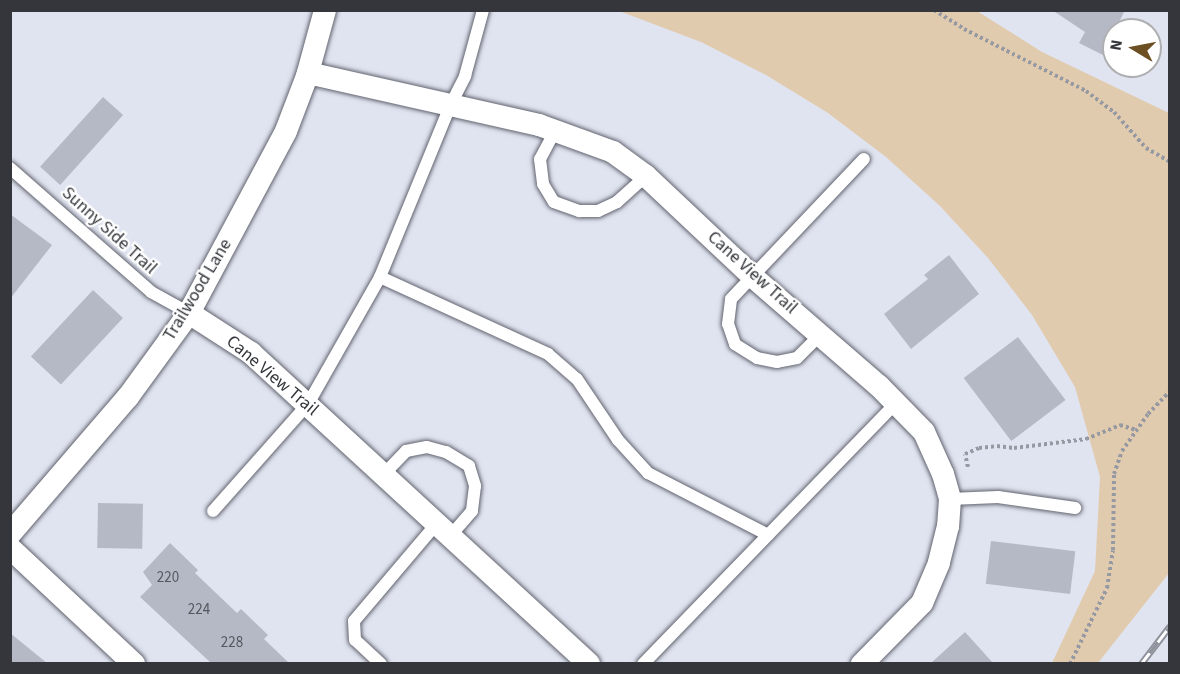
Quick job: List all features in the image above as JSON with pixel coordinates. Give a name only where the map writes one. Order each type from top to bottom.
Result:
[{"type":"street","name":"Trailwood Lane","points":[[10,534],[128,397],[189,312],[286,131],[308,73],[325,10]]},
{"type":"street","name":"Cane View Trail","points":[[308,73],[555,131],[614,152],[646,176],[753,277],[896,403],[924,432],[943,474],[950,499],[948,526],[939,563],[922,603],[862,663]]},
{"type":"street","name":"Cane View Trail","points":[[189,312],[250,353],[589,663]]},
{"type":"street","points":[[10,548],[134,663]]},
{"type":"lane","points":[[213,511],[308,404],[380,277],[450,106],[465,76],[483,10]]},
{"type":"lane","points":[[555,131],[540,159],[543,184],[554,202],[579,211],[598,211],[617,202],[646,176]]},
{"type":"lane","points":[[820,334],[797,358],[777,362],[758,358],[735,344],[728,324],[731,298],[864,159]]},
{"type":"lane","name":"Sunny Side Trail","points":[[10,168],[151,292],[189,312]]},
{"type":"lane","points":[[380,277],[548,354],[577,379],[618,441],[648,473],[768,535]]},
{"type":"lane","points":[[643,663],[896,403]]},
{"type":"lane","points":[[381,663],[355,640],[354,621],[444,529],[472,512],[475,486],[468,466],[446,452],[427,447],[406,451],[384,474]]},
{"type":"lane","points":[[950,499],[975,496],[1075,508]]},
{"type":"path","points":[[934,10],[964,29],[1086,92],[1114,112],[1146,148],[1170,162]]},
{"type":"path","points":[[1070,663],[1107,588],[1113,550],[1114,474],[1122,451],[1170,391]]},
{"type":"path","points":[[975,496],[965,454],[997,446],[1014,448],[1086,439],[1120,424],[1137,430]]},
{"type":"shaded area","points":[[619,11],[977,11],[1042,52],[1169,113],[1169,573],[1098,663],[1052,663],[1095,571],[1100,477],[1075,387],[1032,315],[988,258],[940,206],[886,157],[828,113],[766,75],[701,42]]},
{"type":"building","points":[[1052,10],[1125,10],[1121,18],[1102,18],[1102,54],[1079,43],[1085,32]]},
{"type":"building","points":[[103,97],[123,115],[60,185],[40,167]]},
{"type":"building","points":[[10,214],[52,245],[10,299]]},
{"type":"building","points":[[949,255],[979,294],[911,349],[884,314],[928,279],[924,275]]},
{"type":"building","points":[[93,290],[123,318],[61,385],[31,357]]},
{"type":"building","points":[[1018,337],[1066,400],[1011,441],[964,378]]},
{"type":"building","points":[[98,503],[143,504],[142,549],[97,548]]},
{"type":"building","points":[[991,541],[1075,551],[1070,594],[986,584]]},
{"type":"building","points":[[170,543],[198,570],[195,573],[237,613],[241,609],[268,635],[264,639],[289,663],[211,663],[140,597],[152,585],[143,572]]},
{"type":"building","points":[[965,632],[993,663],[931,663]]},
{"type":"building","points":[[10,633],[47,663],[10,663]]},
{"type":"railway","points":[[1141,664],[1170,626]]}]
